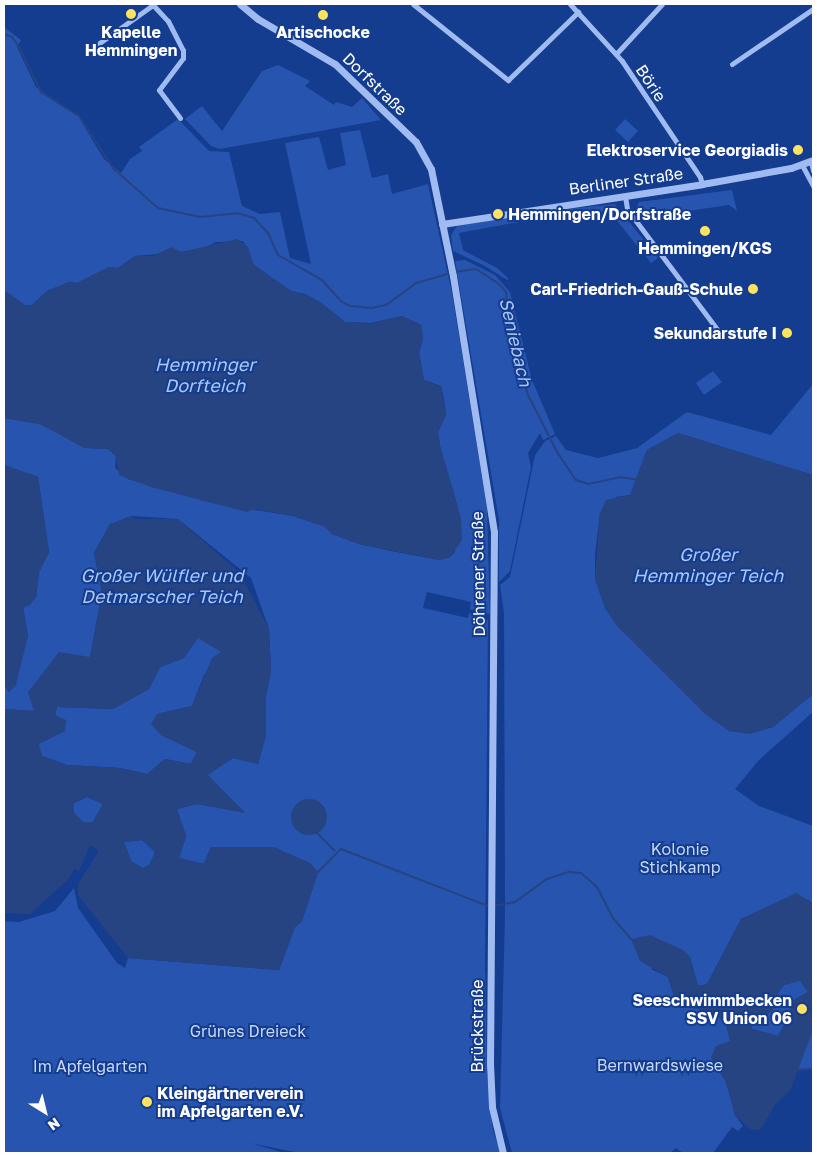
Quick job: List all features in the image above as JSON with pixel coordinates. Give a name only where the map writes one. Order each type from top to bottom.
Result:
[{"type":"street","points":[[98,44],[154,4],[168,21],[183,50],[180,63],[158,90],[180,118]]},
{"type":"street","name":"Dorfstraße","points":[[240,4],[258,20],[335,64],[416,142],[429,164],[442,224]]},
{"type":"street","points":[[413,4],[508,80],[578,12]]},
{"type":"street","name":"Börie","points":[[570,4],[616,54],[700,177],[702,184]]},
{"type":"street","points":[[616,54],[662,4]]},
{"type":"street","points":[[732,64],[813,9]]},
{"type":"street","name":"Berliner Straße","points":[[442,224],[702,184],[802,165],[812,161]]},
{"type":"street","points":[[812,161],[813,171]]},
{"type":"street","points":[[802,165],[813,186]]},
{"type":"street","points":[[625,196],[627,209],[722,336]]},
{"type":"street","name":"Döhrener Straße","points":[[442,224],[453,276],[491,507],[493,604],[491,898]]},
{"type":"street","name":"Brückstraße","points":[[491,898],[491,1095],[503,1153]]},
{"type":"green space","points":[[4,27],[21,40],[17,47],[36,87],[78,116],[104,159],[121,173],[130,159],[142,151],[139,147],[178,119],[209,151],[229,152],[242,206],[260,214],[280,212],[290,258],[311,264],[285,143],[319,137],[328,170],[346,165],[340,133],[360,130],[372,178],[388,174],[392,194],[428,184],[452,293],[487,508],[490,614],[470,609],[471,602],[427,592],[423,608],[468,618],[469,613],[488,620],[485,962],[487,1077],[493,1131],[501,1153],[299,1153],[251,1143],[284,1153],[4,1153],[4,921],[19,922],[55,911],[74,888],[78,908],[117,963],[125,968],[128,958],[279,970],[295,927],[302,921],[318,872],[204,864],[179,858],[186,836],[177,809],[197,804],[244,812],[207,775],[233,758],[258,764],[266,735],[266,696],[271,671],[269,629],[251,578],[178,519],[132,516],[110,524],[94,553],[102,593],[90,657],[34,711],[4,709],[4,685],[9,692],[28,636],[23,607],[36,597],[39,572],[49,552],[38,477],[4,465],[4,418],[40,424],[89,448],[108,449],[116,456],[115,468],[128,479],[212,503],[293,516],[326,527],[332,534],[359,544],[391,551],[439,560],[450,557],[455,552],[458,508],[440,446],[438,432],[446,415],[441,386],[424,380],[419,353],[423,339],[421,325],[402,316],[371,323],[345,322],[320,302],[305,294],[291,291],[254,265],[243,241],[216,242],[206,247],[182,252],[135,256],[118,268],[109,267],[77,283],[69,282],[47,291],[32,305],[25,305],[4,291]]},
{"type":"green space","points":[[278,65],[310,81],[305,86],[334,105],[336,102],[352,107],[362,98],[381,120],[220,149],[211,146],[185,119],[202,106],[222,131],[262,71]]},
{"type":"green space","points":[[625,119],[638,131],[628,142],[615,130]]},
{"type":"green space","points":[[732,190],[737,211],[729,205],[641,218],[635,211],[639,202]]},
{"type":"green space","points":[[615,204],[658,258],[651,263],[610,212],[535,219],[459,233],[463,250],[497,268],[509,279],[507,280],[485,266],[453,251],[451,235],[457,226],[528,213]]},
{"type":"green space","points":[[465,260],[495,275],[510,292],[532,380],[555,434],[543,440],[540,433],[528,453],[531,467],[510,571],[499,582],[499,520],[455,261]]},
{"type":"green space","points":[[713,371],[722,382],[704,395],[696,383]]},
{"type":"green space","points":[[813,384],[813,475],[678,433],[647,450],[630,495],[616,497],[600,513],[595,555],[595,579],[605,608],[618,627],[729,731],[750,733],[773,727],[813,694],[813,712],[759,760],[735,789],[759,806],[813,826],[813,903],[796,894],[741,919],[707,984],[698,986],[690,957],[651,969],[668,977],[674,996],[685,1007],[713,1011],[726,1025],[731,1041],[711,1057],[726,1082],[735,1115],[743,1126],[738,1131],[732,1127],[713,1153],[683,1153],[676,1148],[670,1153],[512,1153],[500,1108],[505,915],[504,613],[500,585],[510,577],[535,455],[545,441],[556,436],[566,450],[598,458],[637,448],[687,412],[771,435]]},
{"type":"green space","points":[[198,637],[222,652],[204,675],[192,706],[157,714],[161,735],[197,752],[191,764],[165,759],[147,774],[120,768],[67,765],[42,756],[38,744],[65,731],[55,715],[57,707],[113,709],[149,689],[160,667],[184,658]]},
{"type":"green space","points":[[87,797],[103,804],[93,822],[83,822],[74,813],[74,803]]},
{"type":"green space","points":[[142,840],[155,852],[150,864],[143,869],[131,861],[124,842]]},
{"type":"green space","points":[[800,980],[808,992],[792,1001],[788,1018],[778,1036],[752,1029],[751,1017],[767,1015],[782,1001],[778,993],[784,985]]},
{"type":"green space","points":[[813,1029],[813,1069],[797,1070],[806,1043]]},
{"type":"water","name":"Hemminger Dorfteich","points":[[237,239],[248,247],[254,265],[291,291],[305,294],[320,302],[345,322],[371,323],[402,316],[421,325],[423,339],[419,353],[424,380],[441,386],[446,415],[438,432],[440,446],[461,518],[462,540],[450,557],[439,560],[359,544],[332,534],[325,527],[293,516],[256,509],[247,512],[151,487],[119,475],[116,456],[108,449],[84,448],[40,424],[4,418],[4,290],[25,305],[32,305],[47,291],[69,282],[77,283],[109,267],[118,268],[135,256],[153,256],[171,247],[182,252]]},
{"type":"water","name":"Großer Hemminger Teich","points":[[678,433],[813,475],[813,694],[773,727],[750,734],[729,731],[705,714],[618,627],[605,608],[595,579],[600,513],[606,500],[630,495],[647,450]]},
{"type":"water","name":"Großer Wülfler und Detmarscher Teich","points":[[4,465],[38,477],[49,552],[39,572],[36,597],[30,605],[23,608],[28,636],[16,685],[9,692],[4,685]]},
{"type":"water","name":"Großer Wülfler und Detmarscher Teich","points":[[132,516],[136,519],[178,519],[240,573],[269,629],[271,671],[266,696],[266,735],[258,764],[233,758],[208,775],[245,813],[197,804],[177,809],[186,836],[179,858],[203,864],[211,847],[274,847],[310,863],[318,872],[302,921],[295,927],[279,970],[128,958],[78,895],[78,884],[99,851],[90,845],[79,871],[74,869],[69,879],[30,914],[4,913],[4,709],[34,711],[28,692],[59,652],[90,657],[102,593],[94,553],[110,524]],"holes":[[[198,638],[221,652],[212,658],[192,706],[157,714],[151,724],[161,735],[197,752],[191,764],[165,759],[147,774],[120,768],[67,765],[42,756],[39,744],[65,731],[66,720],[55,715],[57,707],[113,709],[149,689],[160,667],[184,658]],[[87,797],[103,804],[93,822],[83,822],[74,813],[74,803]],[[142,840],[155,852],[150,864],[143,868],[131,861],[124,842]]]},
{"type":"water","points":[[309,799],[316,800],[322,804],[326,810],[326,824],[322,830],[316,834],[309,835],[302,834],[296,830],[292,824],[291,817],[292,810],[296,804],[302,800]]},
{"type":"water","points":[[796,893],[813,903],[813,1030],[790,1091],[774,1106],[761,1129],[751,1130],[735,1115],[726,1082],[711,1057],[716,1046],[730,1041],[726,1025],[713,1011],[685,1007],[674,996],[668,977],[640,961],[631,939],[650,935],[683,950],[690,957],[698,986],[707,984],[741,919]],"holes":[[[800,981],[808,992],[792,1001],[788,1018],[779,1036],[752,1029],[751,1017],[767,1015],[782,1001],[778,993],[784,985]]]},
{"type":"waterway","name":"Seniebach","points":[[4,34],[12,37],[18,45],[41,92],[79,116],[114,169],[158,208],[200,217],[237,213],[254,218],[268,233],[278,255],[322,280],[341,301],[350,306],[372,308],[386,305],[416,283],[450,273]]},
{"type":"waterway","name":"Seniebach","points":[[454,272],[476,269],[499,284],[506,292],[508,322],[528,395],[557,452],[576,480],[588,484],[620,477],[640,480]]},
{"type":"waterway","points":[[317,833],[335,851]]},
{"type":"waterway","points":[[318,872],[341,849],[488,906]]},
{"type":"waterway","points":[[493,906],[515,902],[547,879],[569,872],[581,873],[597,887],[612,917],[631,939]]},
{"type":"waterway","points":[[797,1070],[813,1069]]},
{"type":"place","name":"Kapelle Hemmingen","points":[[131,14]]},
{"type":"place","name":"Artischocke","points":[[323,15]]},
{"type":"place","name":"Elektroservice Georgiadis","points":[[798,150]]},
{"type":"place","name":"Hemmingen/Dorfstraße","points":[[498,214]]},
{"type":"place","name":"Hemmingen/KGS","points":[[705,231]]},
{"type":"place","name":"Carl-Friedrich-Gauß-Schule","points":[[753,289]]},
{"type":"place","name":"Sekundarstufe I","points":[[787,333]]},
{"type":"place","name":"Seeschwimmbecken SSV Union 06","points":[[802,1009]]},
{"type":"place","name":"Kleingärtnerverein im Apfelgarten e.V.","points":[[147,1102]]},
{"type":"park label","name":"Kolonie Stichkamp","points":[[680,858]]},
{"type":"park label","name":"Grünes Dreieck","points":[[248,1031]]},
{"type":"park label","name":"Bernwardswiese","points":[[660,1065]]},
{"type":"park label","name":"Im Apfelgarten","points":[[90,1066]]}]
